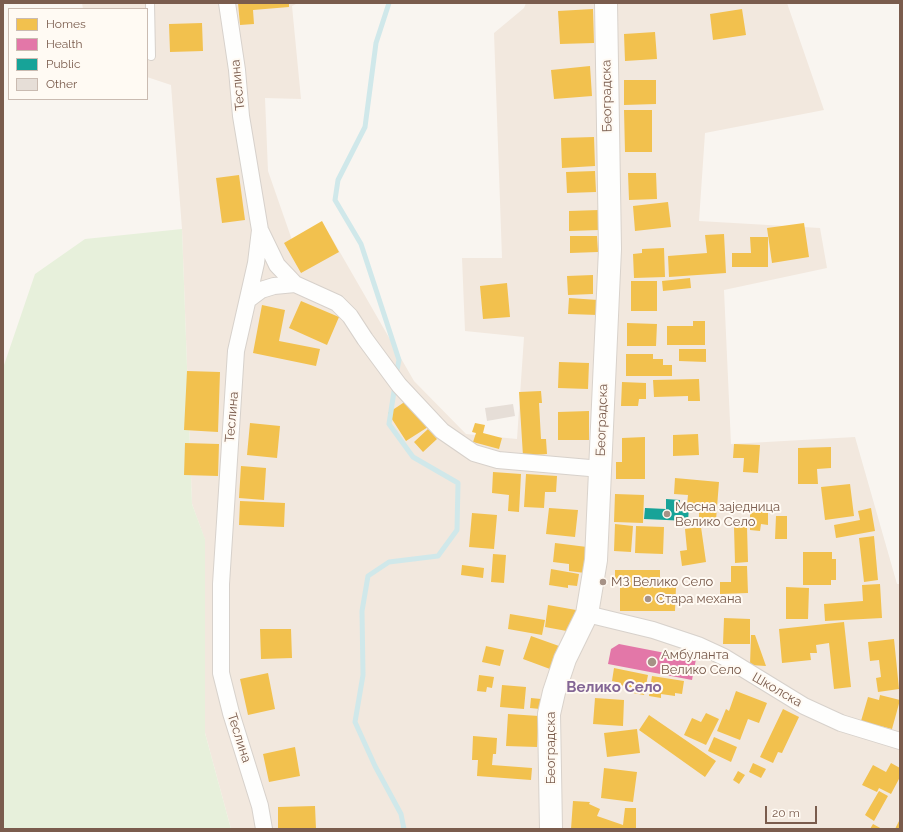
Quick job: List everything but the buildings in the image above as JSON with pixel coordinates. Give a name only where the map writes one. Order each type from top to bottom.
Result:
[{"type":"street","name":"Теслина","points":[[227,3],[237,70],[241,116],[260,230],[260,246],[236,351],[226,494],[220,649],[221,673],[225,692],[260,806],[264,829]]},
{"type":"street","name":"Београдска","points":[[551,829],[549,714],[554,692],[565,659],[587,614],[596,560],[610,249],[606,3]]},
{"type":"street","points":[[260,230],[277,265],[295,284],[337,303],[350,316],[364,339],[395,379],[442,431],[474,453],[498,460],[600,469]]},
{"type":"street","points":[[249,299],[260,290],[274,286],[295,284]]},
{"type":"street","name":"Школска","points":[[587,614],[653,630],[698,645],[724,657],[804,706],[841,723],[900,741]]},
{"type":"lane","points":[[150,3],[152,56]]},
{"type":"shaded area","points":[[82,3],[298,3],[292,6],[301,99],[265,98],[268,171],[292,240],[330,235],[414,381],[466,434],[517,439],[524,337],[465,331],[462,258],[502,258],[494,33],[524,8],[526,3],[787,3],[824,110],[705,133],[699,221],[820,228],[827,268],[724,290],[731,444],[855,437],[897,584],[900,584],[900,829],[231,829],[205,733],[205,540],[192,504],[182,229],[171,85],[148,77],[148,8],[83,8]]},
{"type":"green space","points":[[182,229],[192,504],[205,539],[205,733],[231,829],[3,829],[3,368],[35,274],[85,239]]},
{"type":"waterway","points":[[389,3],[376,43],[365,127],[338,180],[335,200],[361,244],[399,360],[396,375]]},
{"type":"waterway","points":[[395,385],[389,424],[413,457],[458,483],[457,530],[438,556],[389,562],[368,576],[362,611],[363,675],[355,722],[375,766],[401,814],[404,829]]},
{"type":"place","name":"Месна заједница Велико Село","points":[[667,514]]},
{"type":"place","name":"МЗ Велико Село","points":[[603,582]]},
{"type":"place","name":"Стара механа","points":[[648,599]]},
{"type":"place","name":"Амбуланта Велико Село","points":[[652,662]]},
{"type":"district","name":"Велико Село","points":[[614,687]]}]
